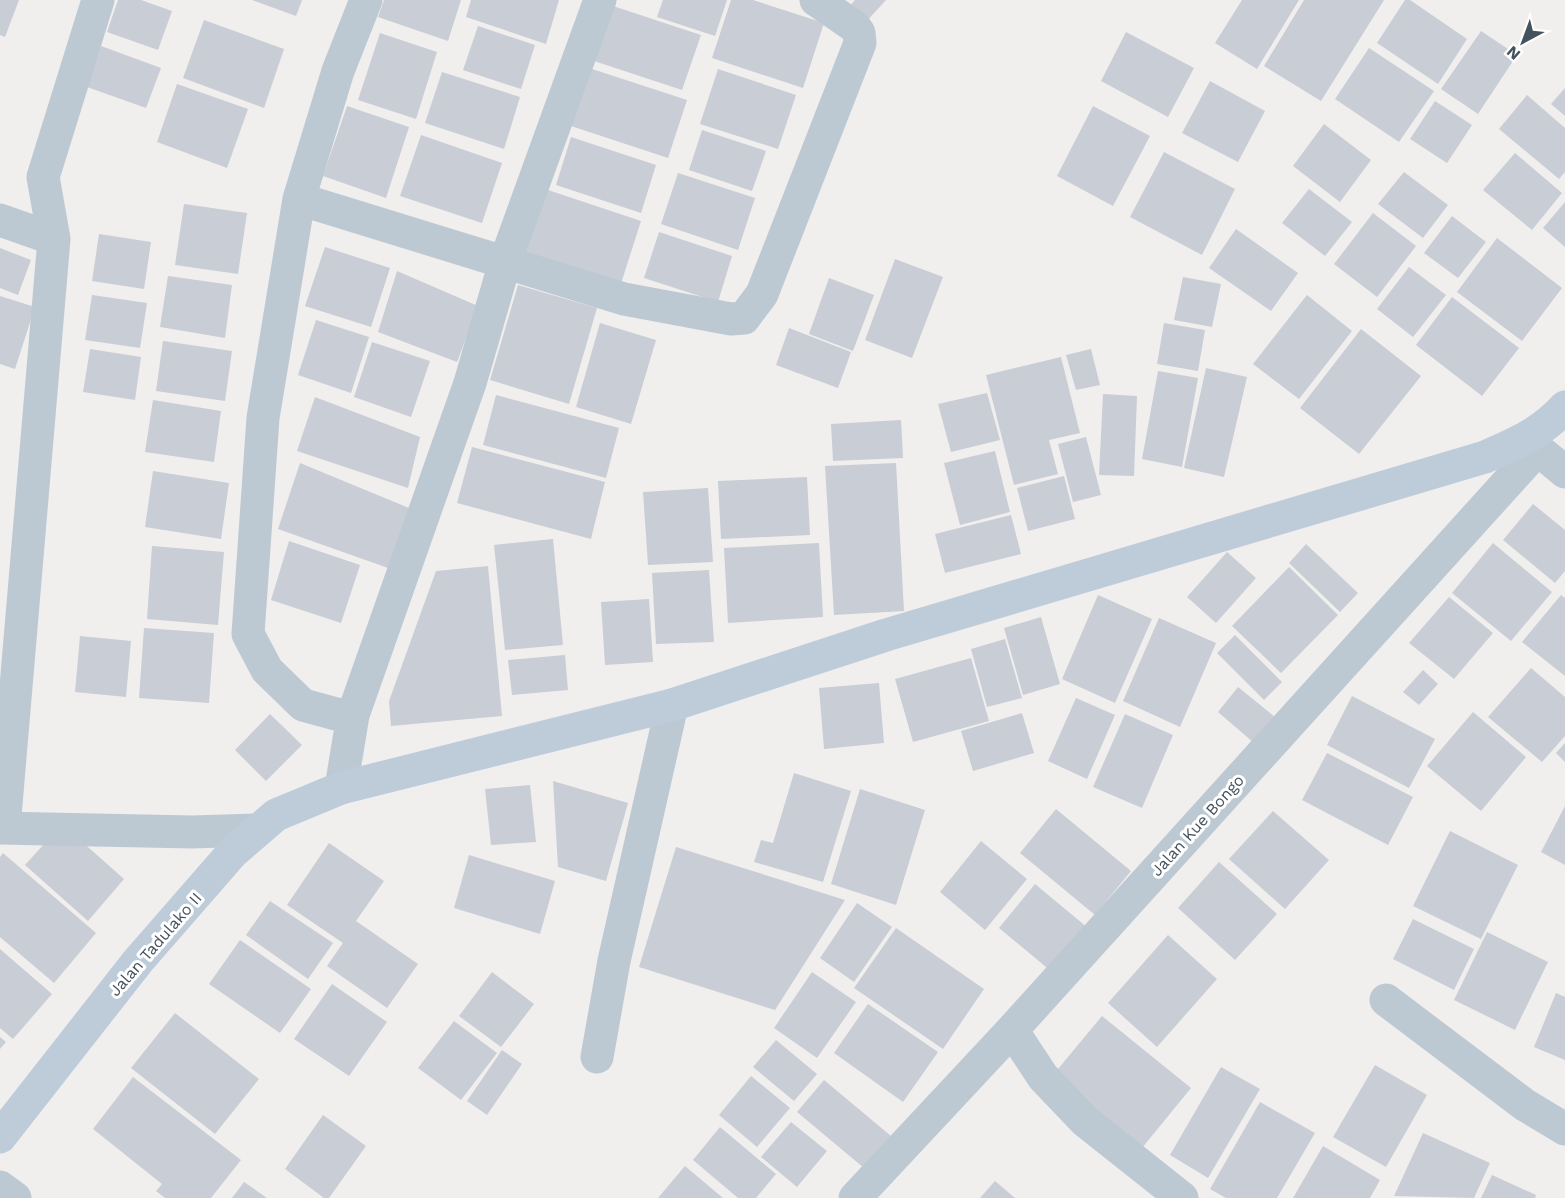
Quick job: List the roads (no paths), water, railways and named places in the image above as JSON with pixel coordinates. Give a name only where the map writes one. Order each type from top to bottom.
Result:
[{"type":"main road","name":"Jalan Tadulako II","points":[[0,1137],[138,961],[233,852],[276,815],[341,788],[672,705],[886,634],[1531,445],[1565,407]]},
{"type":"street","points":[[98,0],[43,177],[54,239],[2,828],[192,832],[257,830]]},
{"type":"street","points":[[353,716],[318,711],[297,700],[267,670],[248,634],[263,418],[299,199],[338,71],[366,0]]},
{"type":"street","points":[[341,788],[353,716],[470,383],[505,262],[600,0]]},
{"type":"street","points":[[299,199],[624,299],[726,318],[744,318],[762,294],[860,43],[859,33],[855,27],[816,0]]},
{"type":"street","points":[[0,220],[54,239]]},
{"type":"street","points":[[1531,445],[1565,472]]},
{"type":"street","name":"Jalan Kue Bongo","points":[[855,1198],[1012,1030],[1531,445]]},
{"type":"street","points":[[597,1056],[614,961],[672,705]]},
{"type":"street","points":[[1386,999],[1525,1105],[1565,1130]]},
{"type":"street","points":[[1012,1030],[1043,1077],[1085,1121],[1182,1198]]},
{"type":"street","points":[[0,1187],[15,1198]]}]
